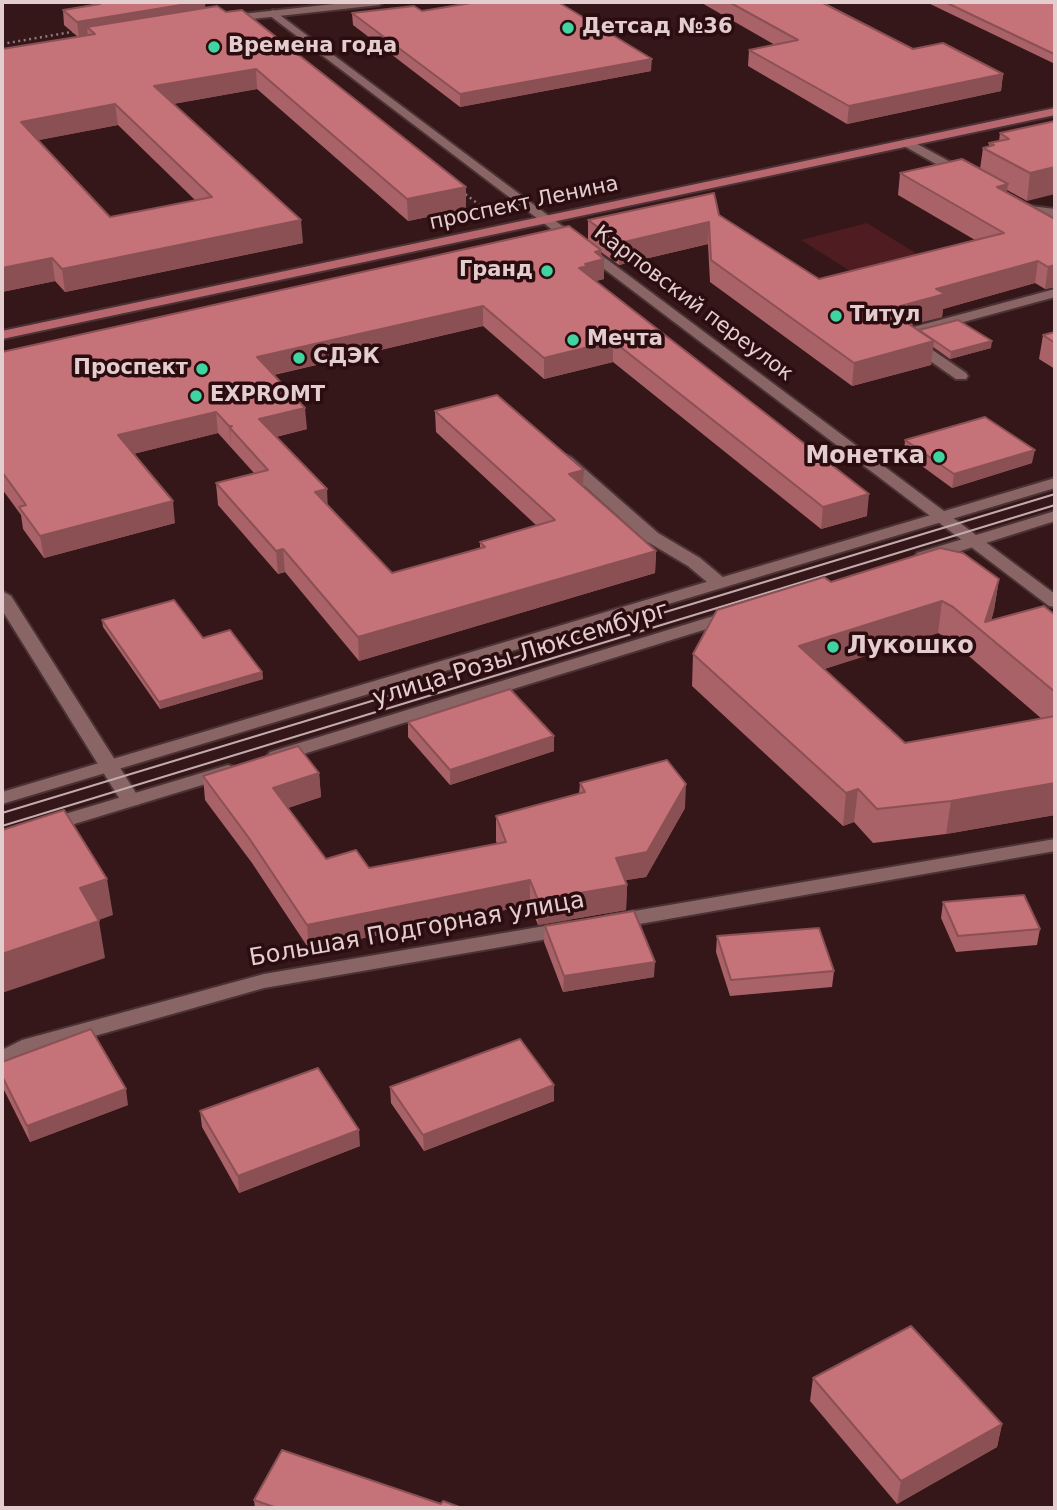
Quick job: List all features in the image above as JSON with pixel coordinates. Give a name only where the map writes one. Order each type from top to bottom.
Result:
[{"type":"main road","name":"проспект Ленина","points":[[2,335],[1055,111]]},
{"type":"street","points":[[214,20],[379,2]]},
{"type":"street","name":"Карповский переулок","points":[[274,13],[1055,602]]},
{"type":"street","points":[[908,143],[974,180]]},
{"type":"street","points":[[1007,198],[1028,210],[1055,213]]},
{"type":"street","points":[[961,376],[900,335],[1055,293]]},
{"type":"street","points":[[553,449],[652,537],[694,562],[719,583]]},
{"type":"street","name":"улица Розы Люксембург","points":[[2,798],[1055,483]]},
{"type":"street","points":[[909,561],[1055,516]]},
{"type":"street","points":[[2,596],[131,801]]},
{"type":"street","name":"улица Розы Люксембург","points":[[2,840],[752,610]]},
{"type":"street","name":"Большая Подгорная улица","points":[[2,1060],[30,1046],[264,982],[1055,845]]},
{"type":"path","points":[[2,44],[82,31]]},
{"type":"shaded area","points":[[867,223],[917,254],[850,271],[801,240]]},
{"type":"building","points":[[98,2],[199,2],[77,22],[63,10],[100,4]]},
{"type":"building","name":"Детсад №36","points":[[477,2],[558,2],[652,59],[460,94],[352,13],[414,6],[422,11]]},
{"type":"building","points":[[729,2],[821,2],[913,49],[943,43],[1003,74],[849,106],[749,50],[798,40]]},
{"type":"building","points":[[945,2],[1055,2],[1055,54],[1054,54]]},
{"type":"building","points":[[217,6],[226,12],[242,10],[466,187],[407,199],[256,69],[154,86],[301,220],[62,269],[52,258],[2,268],[2,49],[95,34],[87,27]],"holes":[[[115,104],[212,197],[110,217],[21,122]]]},
{"type":"building","points":[[1055,121],[1055,167],[1030,173],[983,148],[994,145],[989,143],[1009,139],[1000,133]]},
{"type":"building","points":[[962,159],[1008,184],[997,187],[1055,219],[1055,265],[1048,267],[1038,261],[936,289],[945,294],[897,307],[894,314],[934,341],[854,363],[711,260],[709,222],[620,243],[588,220],[714,193],[719,215],[819,279],[1004,233],[900,173]]},
{"type":"building","points":[[569,226],[601,250],[595,252],[604,259],[579,268],[869,494],[823,507],[613,341],[544,358],[483,306],[257,357],[305,408],[259,419],[327,489],[315,492],[392,573],[485,547],[480,542],[555,520],[435,411],[497,395],[584,470],[569,474],[656,551],[358,637],[283,549],[276,551],[216,483],[268,470],[230,428],[232,426],[216,412],[118,435],[173,501],[40,536],[19,507],[26,505],[2,472],[2,352]]},
{"type":"building","points":[[958,320],[992,341],[951,352],[919,330]]},
{"type":"building","points":[[1055,332],[1055,343],[1043,335]]},
{"type":"building","points":[[985,417],[1035,450],[954,474],[905,440]]},
{"type":"building","points":[[940,548],[963,553],[999,579],[985,622],[1044,606],[1055,615],[1055,692],[953,607],[942,601],[799,646],[905,743],[1055,716],[1055,783],[951,801],[877,809],[858,789],[846,793],[693,654],[717,610],[824,577],[831,582]]},
{"type":"building","points":[[174,600],[203,638],[230,630],[262,672],[159,702],[102,620]]},
{"type":"building","points":[[510,689],[554,736],[450,770],[408,722]]},
{"type":"building","points":[[298,746],[319,773],[273,788],[326,859],[356,850],[369,868],[506,842],[496,816],[585,792],[580,783],[667,760],[686,784],[647,852],[616,858],[627,885],[538,900],[530,880],[307,925],[249,838],[203,776]]},
{"type":"building","points":[[64,810],[107,879],[80,888],[99,921],[2,954],[2,830]]},
{"type":"building","points":[[1024,895],[1040,929],[958,936],[943,902]]},
{"type":"building","points":[[634,911],[655,962],[564,976],[545,926]]},
{"type":"building","points":[[819,928],[834,971],[731,980],[717,936]]},
{"type":"building","points":[[91,1029],[126,1089],[27,1126],[2,1076],[2,1062]]},
{"type":"building","points":[[520,1039],[554,1085],[423,1135],[390,1087]]},
{"type":"building","points":[[318,1068],[359,1130],[238,1176],[200,1111]]},
{"type":"building","points":[[911,1326],[1002,1424],[901,1481],[813,1378]]},
{"type":"building","points":[[282,1450],[441,1504],[443,1501],[462,1508],[277,1508],[254,1500]]},
{"type":"tram line","points":[[2,813],[1055,494]]},
{"type":"tram line","points":[[2,826],[1055,505]]},
{"type":"place","name":"Детсад №36","points":[[568,28]]},
{"type":"place","name":"Времена года","points":[[214,47]]},
{"type":"place","name":"Гранд","points":[[547,271]]},
{"type":"place","name":"Титул","points":[[836,316]]},
{"type":"place","name":"Мечта","points":[[573,340]]},
{"type":"place","name":"СДЭК","points":[[299,358]]},
{"type":"place","name":"Проспект","points":[[202,369]]},
{"type":"place","name":"EXPROMT","points":[[196,396]]},
{"type":"place","name":"Монетка","points":[[939,457]]},
{"type":"place","name":"Лукошко","points":[[833,647]]}]
